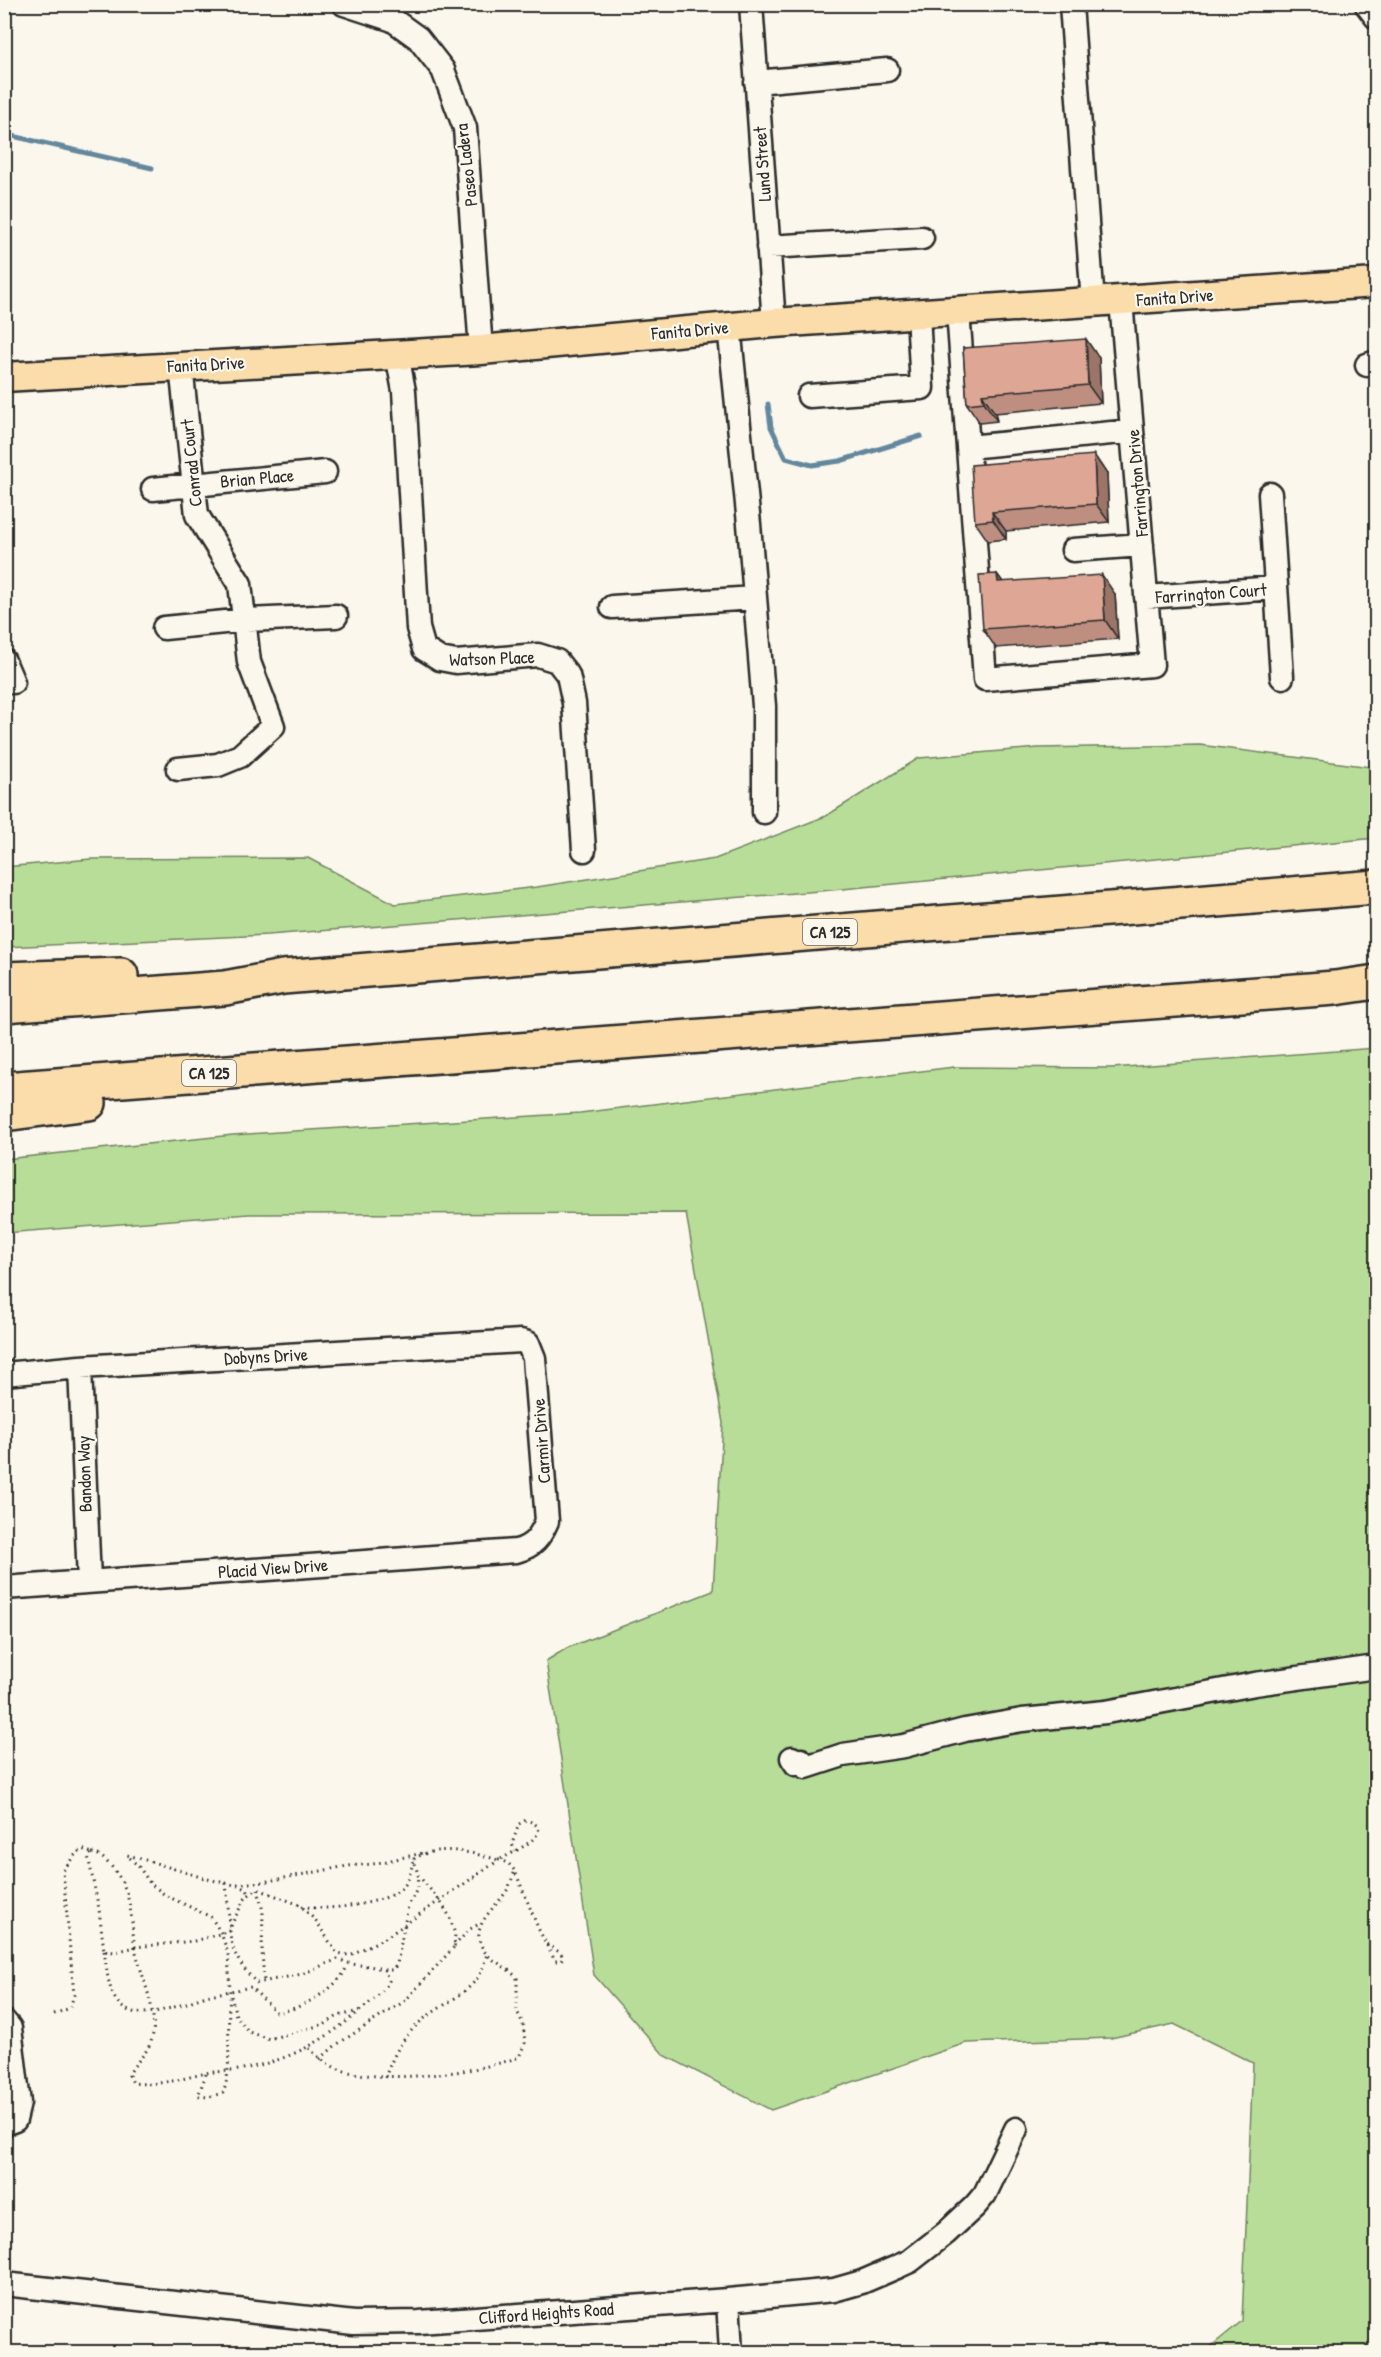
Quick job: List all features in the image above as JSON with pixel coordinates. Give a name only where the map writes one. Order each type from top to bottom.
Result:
[{"type":"highway","name":"CA 125","points":[[4,1005],[225,988],[284,977],[1377,887]]},
{"type":"highway","points":[[4,979],[262,970],[284,977]]},
{"type":"highway","name":"CA 125","points":[[4,1089],[1335,988],[1377,982]]},
{"type":"highway","points":[[4,1114],[414,1058]]},
{"type":"main road","name":"Fanita Drive","points":[[4,378],[481,350],[729,326],[1377,283]]},
{"type":"street","name":"Paseo Ladera","points":[[344,4],[393,20],[418,38],[443,70],[465,128],[481,350]]},
{"type":"street","name":"Lund Street","points":[[751,4],[774,323]]},
{"type":"street","points":[[1071,4],[1093,303]]},
{"type":"street","points":[[1366,4],[1377,17]]},
{"type":"street","points":[[756,82],[887,70]]},
{"type":"street","points":[[768,247],[922,238]]},
{"type":"street","name":"Farrington Drive","points":[[968,447],[985,679],[1152,665],[1121,301]]},
{"type":"street","points":[[958,311],[968,447],[1132,431]]},
{"type":"street","points":[[809,396],[922,388],[918,314]]},
{"type":"street","points":[[729,326],[764,706],[764,812]]},
{"type":"street","name":"Watson Place","points":[[397,354],[404,391],[418,628],[424,649],[440,659],[456,662],[538,655],[557,660],[568,675],[574,702],[584,850]]},
{"type":"street","name":"Conrad Court","points":[[178,770],[218,765],[240,756],[273,726],[249,662],[240,584],[197,515],[181,366]]},
{"type":"street","name":"Brian Place","points":[[153,489],[325,472]]},
{"type":"street","name":"Farrington Court","points":[[1269,494],[1282,677]]},
{"type":"street","points":[[1073,550],[1142,545]]},
{"type":"street","name":"Farrington Court","points":[[1146,597],[1276,588]]},
{"type":"street","points":[[612,607],[755,598]]},
{"type":"street","points":[[164,628],[244,620],[336,616]]},
{"type":"street","points":[[4,661],[13,682]]},
{"type":"street","name":"Dobyns Drive","points":[[4,1374],[80,1367],[510,1341],[528,1343]]},
{"type":"street","name":"Carmir Drive","points":[[528,1343],[534,1358],[547,1521],[537,1539]]},
{"type":"street","name":"Bandon Way","points":[[80,1367],[89,1581]]},
{"type":"street","name":"Placid View Drive","points":[[4,1588],[516,1551],[528,1548],[537,1539]]},
{"type":"street","points":[[792,1758],[796,1764],[801,1760],[806,1767],[843,1755],[895,1748],[965,1730],[1022,1720],[1106,1712],[1256,1684],[1377,1667]]},
{"type":"street","points":[[4,2021],[10,2028],[20,2103],[15,2120],[4,2124]]},
{"type":"street","name":"Clifford Heights Road","points":[[4,2284],[354,2323],[419,2322],[728,2300],[834,2290],[877,2277],[910,2261],[936,2243],[985,2194],[1016,2129]]},
{"type":"street","points":[[728,2300],[731,2352]]},
{"type":"path","points":[[300,1905],[316,1921],[336,1952],[345,1955],[352,1954],[385,1938],[499,1860],[515,1851],[534,1840],[538,1831],[533,1822],[526,1820],[519,1824],[512,1844],[515,1851]]},
{"type":"path","points":[[54,2014],[70,2008],[74,1995],[63,1871],[82,1849],[97,1854],[106,1861],[128,1892],[138,1968],[153,2012],[152,2042],[132,2067],[129,2075],[133,2083],[156,2083],[270,2063],[309,2048],[344,2025],[385,1989],[389,1981],[384,1970]]},
{"type":"path","points":[[235,1884],[263,1882],[348,1866],[373,1864],[425,1852],[446,1851],[475,1854],[508,1863],[515,1871],[546,1944],[555,1961],[561,1961],[563,1958],[561,1953],[546,1944]]},
{"type":"path","points":[[104,1951],[115,1952],[135,1947],[194,1941],[230,1930],[249,1893],[258,1889],[300,1905],[323,1909],[340,1908],[387,1897],[403,1889],[409,1879],[414,1859],[425,1852]]},
{"type":"path","points":[[92,1853],[88,1856],[99,1909],[110,1987],[117,2002],[130,2011],[162,2012],[211,1995],[230,1994],[251,1987],[276,2012],[289,2012],[298,2006],[312,2002],[342,1976],[348,1964]]},
{"type":"path","points":[[206,2073],[198,2096],[208,2097],[223,2093],[228,2071],[230,1994],[228,1953],[221,1933],[211,1917],[165,1895],[150,1883],[127,1855],[203,1878],[235,1884],[247,1889],[249,1893]]},
{"type":"path","points":[[226,1882],[230,1930],[238,1959],[246,1973],[257,1983],[302,1974],[338,1959],[359,1967],[372,1965],[384,1970],[393,1970],[397,1964],[408,1906],[417,1889],[418,1875],[414,1859]]},
{"type":"path","points":[[309,2048],[320,2059],[339,2069],[385,2078],[464,2070],[499,2064],[519,2057],[525,2043],[523,2024],[517,2011],[517,1978],[510,1969],[487,1954],[478,1941],[482,1922],[506,1892],[515,1871]]},
{"type":"path","points":[[418,1875],[450,1917],[455,1935],[454,1947]]},
{"type":"path","points":[[258,1889],[263,1912],[264,1982]]},
{"type":"path","points":[[320,2059],[336,2045],[405,2001],[470,1929],[482,1922]]},
{"type":"path","points":[[385,2078],[393,2055],[406,2036],[417,2024],[448,2002],[480,1974],[487,1954]]},
{"type":"path","points":[[230,1994],[236,2016],[249,2032],[269,2039],[325,2024],[338,2016],[361,2010]]},
{"type":"green space","points":[[1200,745],[1376,766],[1376,838],[832,890],[268,935],[5,947],[5,867],[91,859],[308,858],[395,904],[537,887],[715,859],[826,816],[919,758],[1038,748]]},
{"type":"green space","points":[[1376,1048],[1376,2352],[1204,2352],[1242,2321],[1253,2063],[1174,2024],[1111,2038],[966,2043],[771,2110],[664,2055],[594,1975],[546,1661],[567,1648],[713,1591],[723,1423],[686,1213],[249,1214],[5,1233],[5,1159],[233,1135],[580,1113],[954,1067],[1112,1068]]},
{"type":"building","points":[[1086,339],[1088,385],[982,394],[984,402],[967,404],[963,348]]},
{"type":"building","points":[[1094,455],[1096,504],[992,512],[993,520],[975,522],[971,465]]},
{"type":"building","points":[[997,574],[998,582],[1102,575],[1105,620],[983,629],[979,575]]},
{"type":"waterway","points":[[4,134],[152,168]]},
{"type":"waterway","points":[[768,404],[771,427],[786,458],[812,465],[840,461],[921,436]]}]
